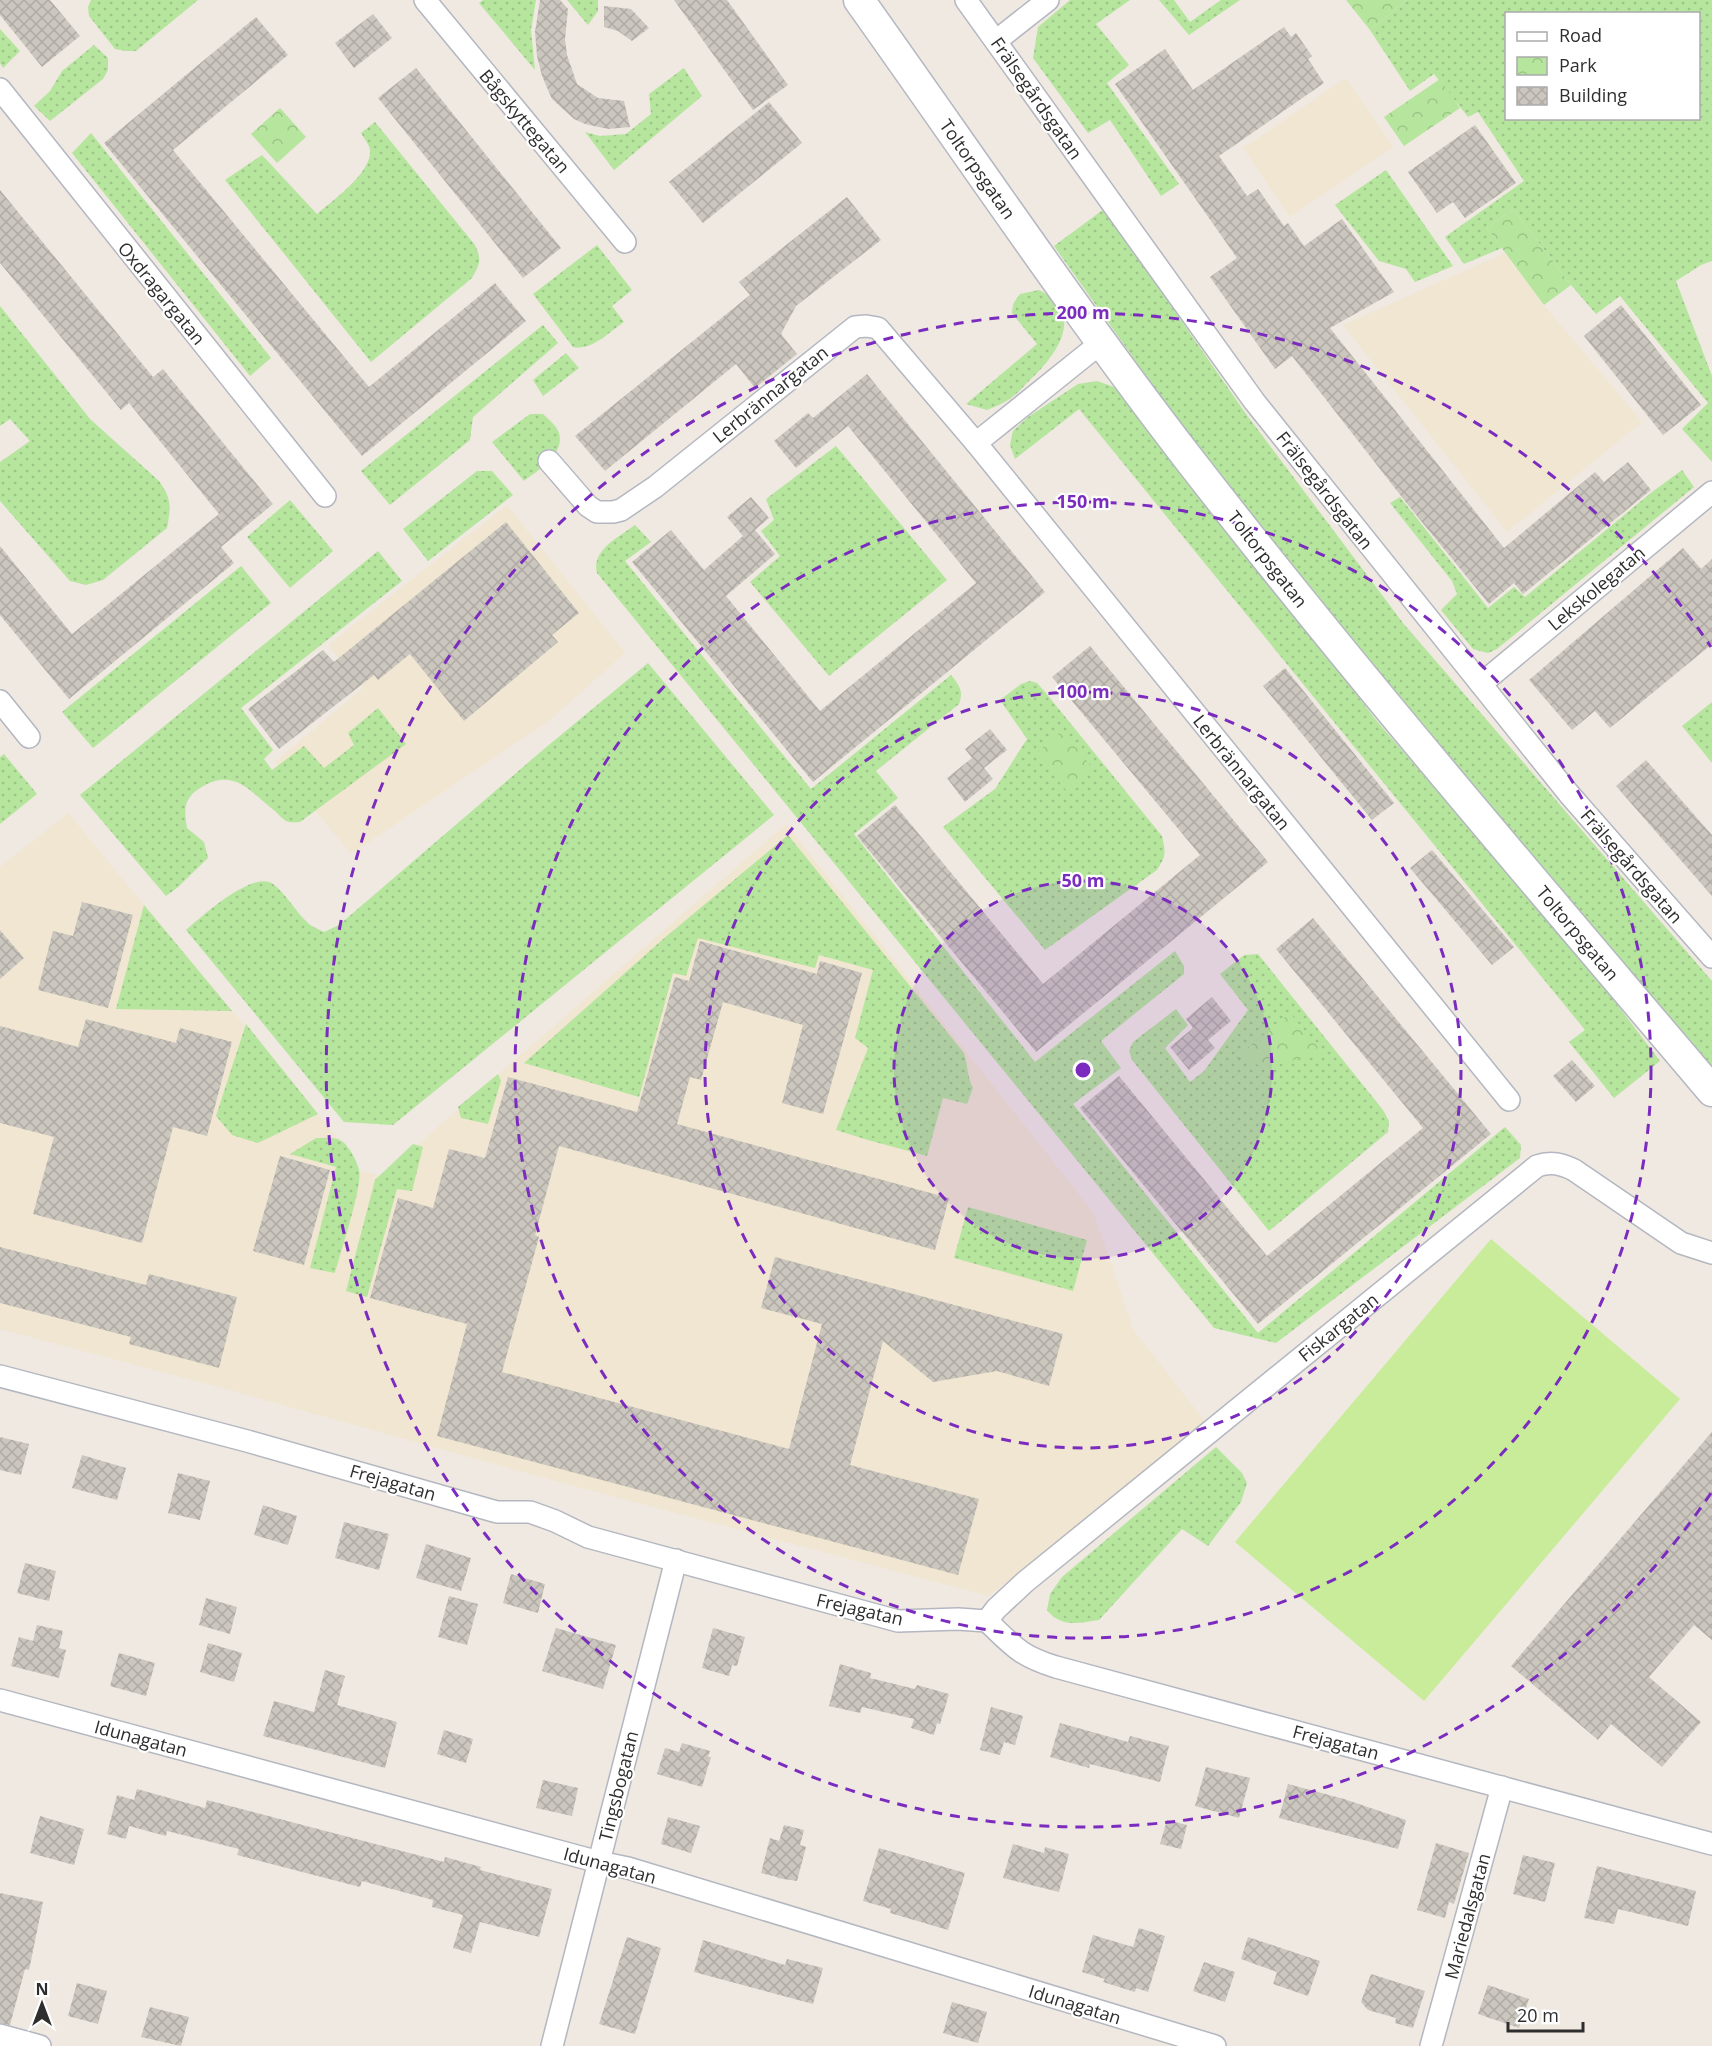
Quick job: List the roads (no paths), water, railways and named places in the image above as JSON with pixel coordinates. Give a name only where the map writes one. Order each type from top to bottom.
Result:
[{"type":"street","name":"Bågskyttegatan","points":[[425,0],[626,242]]},
{"type":"street","name":"Toltorpsgatan","points":[[859,0],[1102,342],[1186,456],[1335,644],[1712,1091]]},
{"type":"street","name":"Frälsegårdsgatan","points":[[966,0],[1254,401],[1569,794],[1712,957]]},
{"type":"street","points":[[996,41],[1048,0]]},
{"type":"street","name":"Oxdragargatan","points":[[0,89],[325,496]]},
{"type":"street","name":"Lerbrännargatan","points":[[549,461],[588,506],[597,512],[621,510],[655,487],[855,327],[878,328],[976,443],[1509,1100]]},
{"type":"street","points":[[976,443],[1102,342]]},
{"type":"street","name":"Lekskolegatan","points":[[1481,684],[1712,492]]},
{"type":"street","points":[[0,700],[29,737]]},
{"type":"street","name":"Fiskargatan","points":[[987,1620],[1025,1582],[1538,1166],[1552,1163],[1568,1167],[1681,1243],[1712,1253]]},
{"type":"street","name":"Frejagatan","points":[[0,1376],[258,1444],[497,1512],[530,1512],[588,1537],[898,1621],[987,1620],[1015,1649],[1033,1660],[1712,1844]]},
{"type":"street","name":"Tingsbogatan","points":[[552,2046],[676,1560]]},
{"type":"street","name":"Idunagatan","points":[[0,1700],[628,1868],[1215,2046]]},
{"type":"street","name":"Mariedalsgatan","points":[[1431,2046],[1502,1787]]},
{"type":"street","points":[[0,2035],[40,2046]]}]
